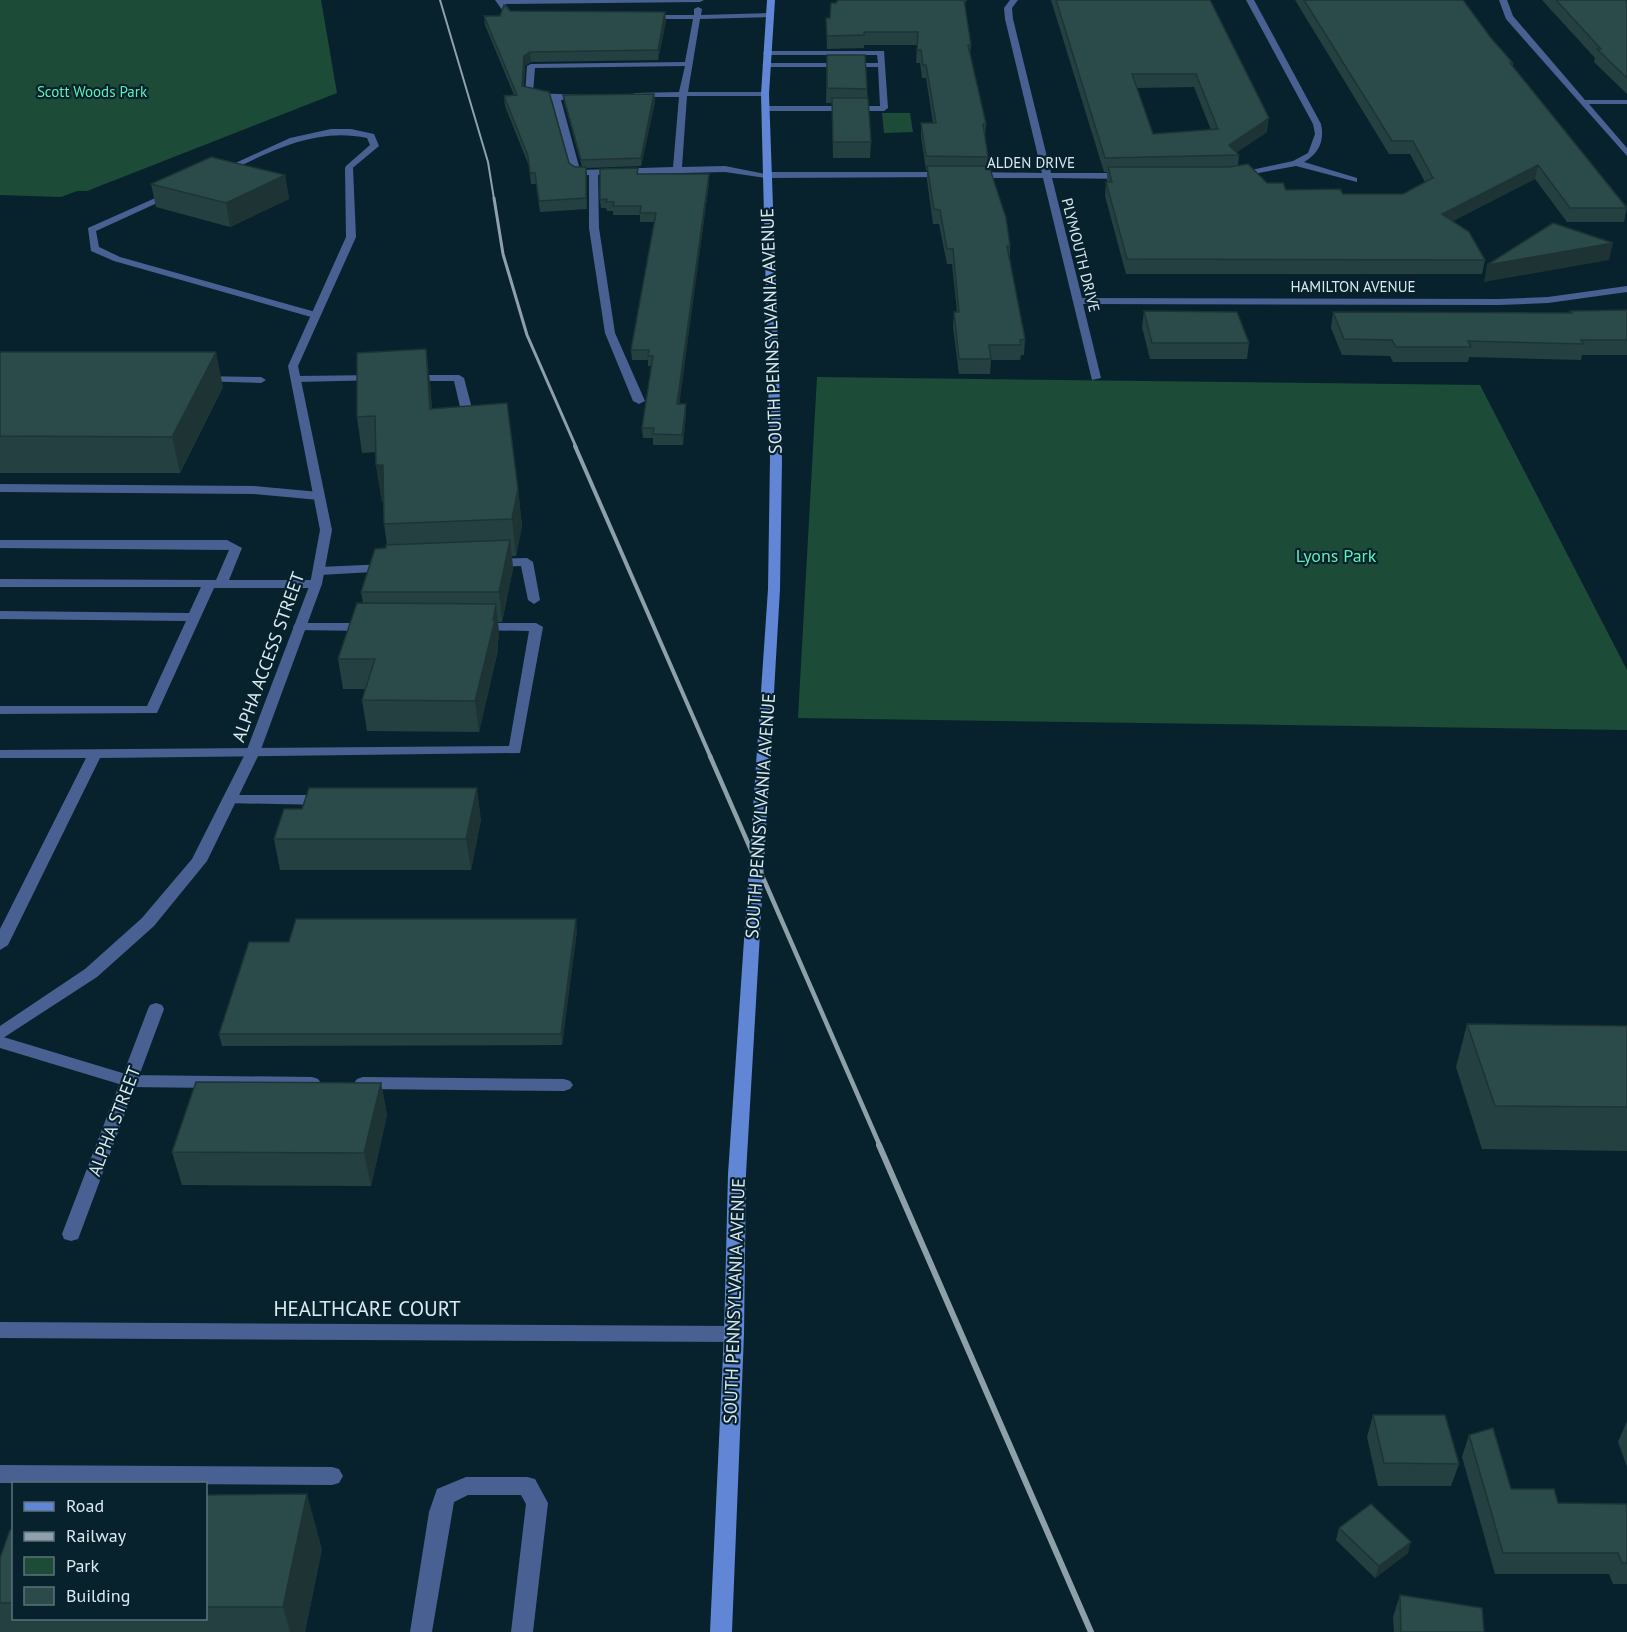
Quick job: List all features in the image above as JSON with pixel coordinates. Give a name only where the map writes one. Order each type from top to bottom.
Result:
[{"type":"main road","name":"SOUTH PENNSYLVANIA AVENUE","points":[[721,1632],[734,1334],[737,1174],[774,589],[776,459],[765,94],[771,0]]},
{"type":"street","points":[[499,1],[700,0],[683,94],[677,170]]},
{"type":"street","name":"PLYMOUTH DRIVE","points":[[1014,0],[1008,8],[1009,19],[1096,378]]},
{"type":"street","points":[[1226,175],[1296,163],[1312,154],[1317,146],[1319,134],[1317,124],[1250,0]]},
{"type":"street","points":[[1503,0],[1509,17],[1627,153]]},
{"type":"street","points":[[499,1],[511,16],[534,16]]},
{"type":"street","points":[[639,17],[770,15]]},
{"type":"street","points":[[766,109],[884,108],[881,52],[767,52]]},
{"type":"street","points":[[591,97],[556,98],[529,95],[531,66],[689,64]]},
{"type":"street","points":[[766,65],[882,65]]},
{"type":"street","points":[[625,96],[765,94]]},
{"type":"street","points":[[556,98],[576,173],[725,169],[766,175],[952,175]]},
{"type":"street","points":[[1582,102],[1627,102]]},
{"type":"street","name":"ALPHA ACCESS STREET","points":[[0,1034],[91,973],[148,922],[199,861],[253,752],[317,578],[326,530],[293,366],[351,237],[349,168],[375,146],[371,136],[353,131],[324,131],[298,137],[211,176]]},
{"type":"street","points":[[1296,163],[1354,180]]},
{"type":"street","points":[[594,172],[594,228],[610,333],[639,401]]},
{"type":"street","name":"ALDEN DRIVE","points":[[963,175],[1142,176]]},
{"type":"street","points":[[189,186],[91,231],[94,249],[117,259],[315,315]]},
{"type":"street","name":"HAMILTON AVENUE","points":[[1077,301],[1499,302],[1548,300],[1627,289]]},
{"type":"street","points":[[297,379],[459,378],[470,428]]},
{"type":"street","points":[[190,379],[261,380]]},
{"type":"street","points":[[0,488],[254,489],[319,495]]},
{"type":"street","points":[[0,544],[228,544],[236,548],[194,617],[152,710],[0,710]]},
{"type":"street","points":[[481,564],[527,562],[534,600]]},
{"type":"street","points":[[0,583],[215,584],[317,578],[400,567]]},
{"type":"street","points":[[0,615],[194,617]]},
{"type":"street","points":[[300,627],[382,627]]},
{"type":"street","points":[[0,754],[515,750],[536,627],[465,627]]},
{"type":"street","points":[[0,945],[95,753]]},
{"type":"street","points":[[229,800],[336,800]]},
{"type":"street","name":"ALPHA STREET","points":[[71,1234],[156,1009]]},
{"type":"street","points":[[0,1042],[129,1081],[564,1085]]},
{"type":"street","name":"HEALTHCARE COURT","points":[[0,1330],[734,1334]]},
{"type":"street","points":[[0,1474],[332,1476]]},
{"type":"street","points":[[421,1632],[445,1496],[466,1486],[526,1486],[537,1503],[522,1632]]},
{"type":"green space","name":"Scott Woods Park","points":[[0,0],[321,0],[337,93],[87,191],[77,191],[61,197],[0,195]]},
{"type":"green space","points":[[882,113],[910,113],[913,132],[884,133]]},
{"type":"green space","name":"Lyons Park","points":[[817,377],[1480,385],[1627,670],[1627,730],[798,718]]},
{"type":"building","points":[[838,0],[964,0],[971,45],[968,45],[986,124],[983,124],[988,157],[926,156],[921,123],[936,123],[926,65],[923,65],[921,50],[917,50],[918,32],[864,32],[864,35],[827,36],[826,18],[830,18],[831,3],[836,3]]},
{"type":"building","points":[[1056,0],[1210,0],[1269,118],[1229,145],[1239,155],[1105,158]],"holes":[[[1132,74],[1196,74],[1218,129],[1153,134]]]},
{"type":"building","points":[[1304,0],[1463,0],[1513,63],[1510,63],[1627,208],[1570,208],[1538,165],[1442,214],[1469,232],[1485,260],[1127,259],[1106,182],[1112,182],[1108,167],[1229,167],[1248,164],[1267,183],[1283,183],[1286,190],[1340,189],[1343,194],[1403,194],[1433,178],[1413,141],[1392,141]]},
{"type":"building","points":[[1556,0],[1627,0],[1627,78],[1597,49],[1601,49]]},
{"type":"building","points":[[504,5],[510,11],[665,12],[658,50],[530,52],[524,56],[522,86],[549,92],[569,163],[575,167],[586,167],[586,198],[539,201],[535,173],[530,173],[528,156],[504,96],[517,95],[484,16],[500,16]]},
{"type":"building","points":[[827,55],[865,55],[867,89],[827,88]]},
{"type":"building","points":[[654,94],[641,158],[581,160],[563,95]]},
{"type":"building","points":[[832,98],[868,98],[871,142],[833,142]]},
{"type":"building","points":[[211,157],[285,175],[226,203],[151,184]]},
{"type":"building","points":[[927,166],[989,166],[1006,218],[1010,246],[1007,246],[1025,339],[1020,340],[1021,345],[989,345],[991,359],[959,359],[954,312],[959,312],[953,249],[947,249],[940,210],[934,209]]},
{"type":"building","points":[[638,168],[637,174],[709,174],[677,404],[686,404],[682,435],[653,434],[654,428],[642,428],[653,356],[648,356],[649,350],[631,350],[656,213],[640,213],[641,206],[613,206],[614,202],[606,202],[607,199],[600,200],[600,169]]},
{"type":"building","points":[[1553,223],[1613,243],[1487,265]]},
{"type":"building","points":[[1627,310],[1627,340],[1581,340],[1584,344],[1468,341],[1471,347],[1396,347],[1392,340],[1344,339],[1333,312],[1572,313],[1570,311]]},
{"type":"building","points":[[1144,311],[1237,312],[1249,343],[1152,343]]},
{"type":"building","points":[[426,349],[430,409],[507,403],[518,489],[512,519],[384,524],[383,465],[376,465],[375,416],[357,417],[357,353]]},
{"type":"building","points":[[0,352],[216,352],[172,437],[0,436]]},
{"type":"building","points":[[510,540],[499,592],[361,592],[375,549],[386,548],[386,545]]},
{"type":"building","points":[[357,603],[496,604],[493,620],[495,620],[475,701],[362,700],[375,659],[338,659]]},
{"type":"building","points":[[309,788],[477,788],[466,839],[274,839],[284,809],[302,809]]},
{"type":"building","points":[[296,919],[576,919],[561,1034],[219,1034],[249,942],[289,942]]},
{"type":"building","points":[[1467,1024],[1627,1026],[1627,1107],[1495,1106]]},
{"type":"building","points":[[196,1082],[381,1083],[364,1153],[172,1152]]},
{"type":"building","points":[[1373,1415],[1445,1415],[1459,1464],[1384,1463]]},
{"type":"building","points":[[1493,1428],[1511,1489],[1554,1489],[1558,1503],[1627,1504],[1627,1563],[1622,1563],[1618,1553],[1503,1553],[1469,1435]]},
{"type":"building","points":[[307,1494],[283,1607],[207,1607],[207,1495]]},
{"type":"building","points":[[1371,1504],[1411,1542],[1379,1566],[1339,1528]]},
{"type":"building","points":[[10,1530],[12,1530],[12,1603],[0,1603],[0,1558]]},
{"type":"building","points":[[1400,1595],[1482,1608],[1484,1632],[1401,1632]]},
{"type":"railway","points":[[440,0],[488,162],[494,199]]},
{"type":"railway","points":[[494,198],[503,254],[527,335],[576,447]]},
{"type":"railway","points":[[575,446],[711,758]]},
{"type":"railway","points":[[710,756],[880,1146]]},
{"type":"railway","points":[[879,1145],[1091,1632]]}]
